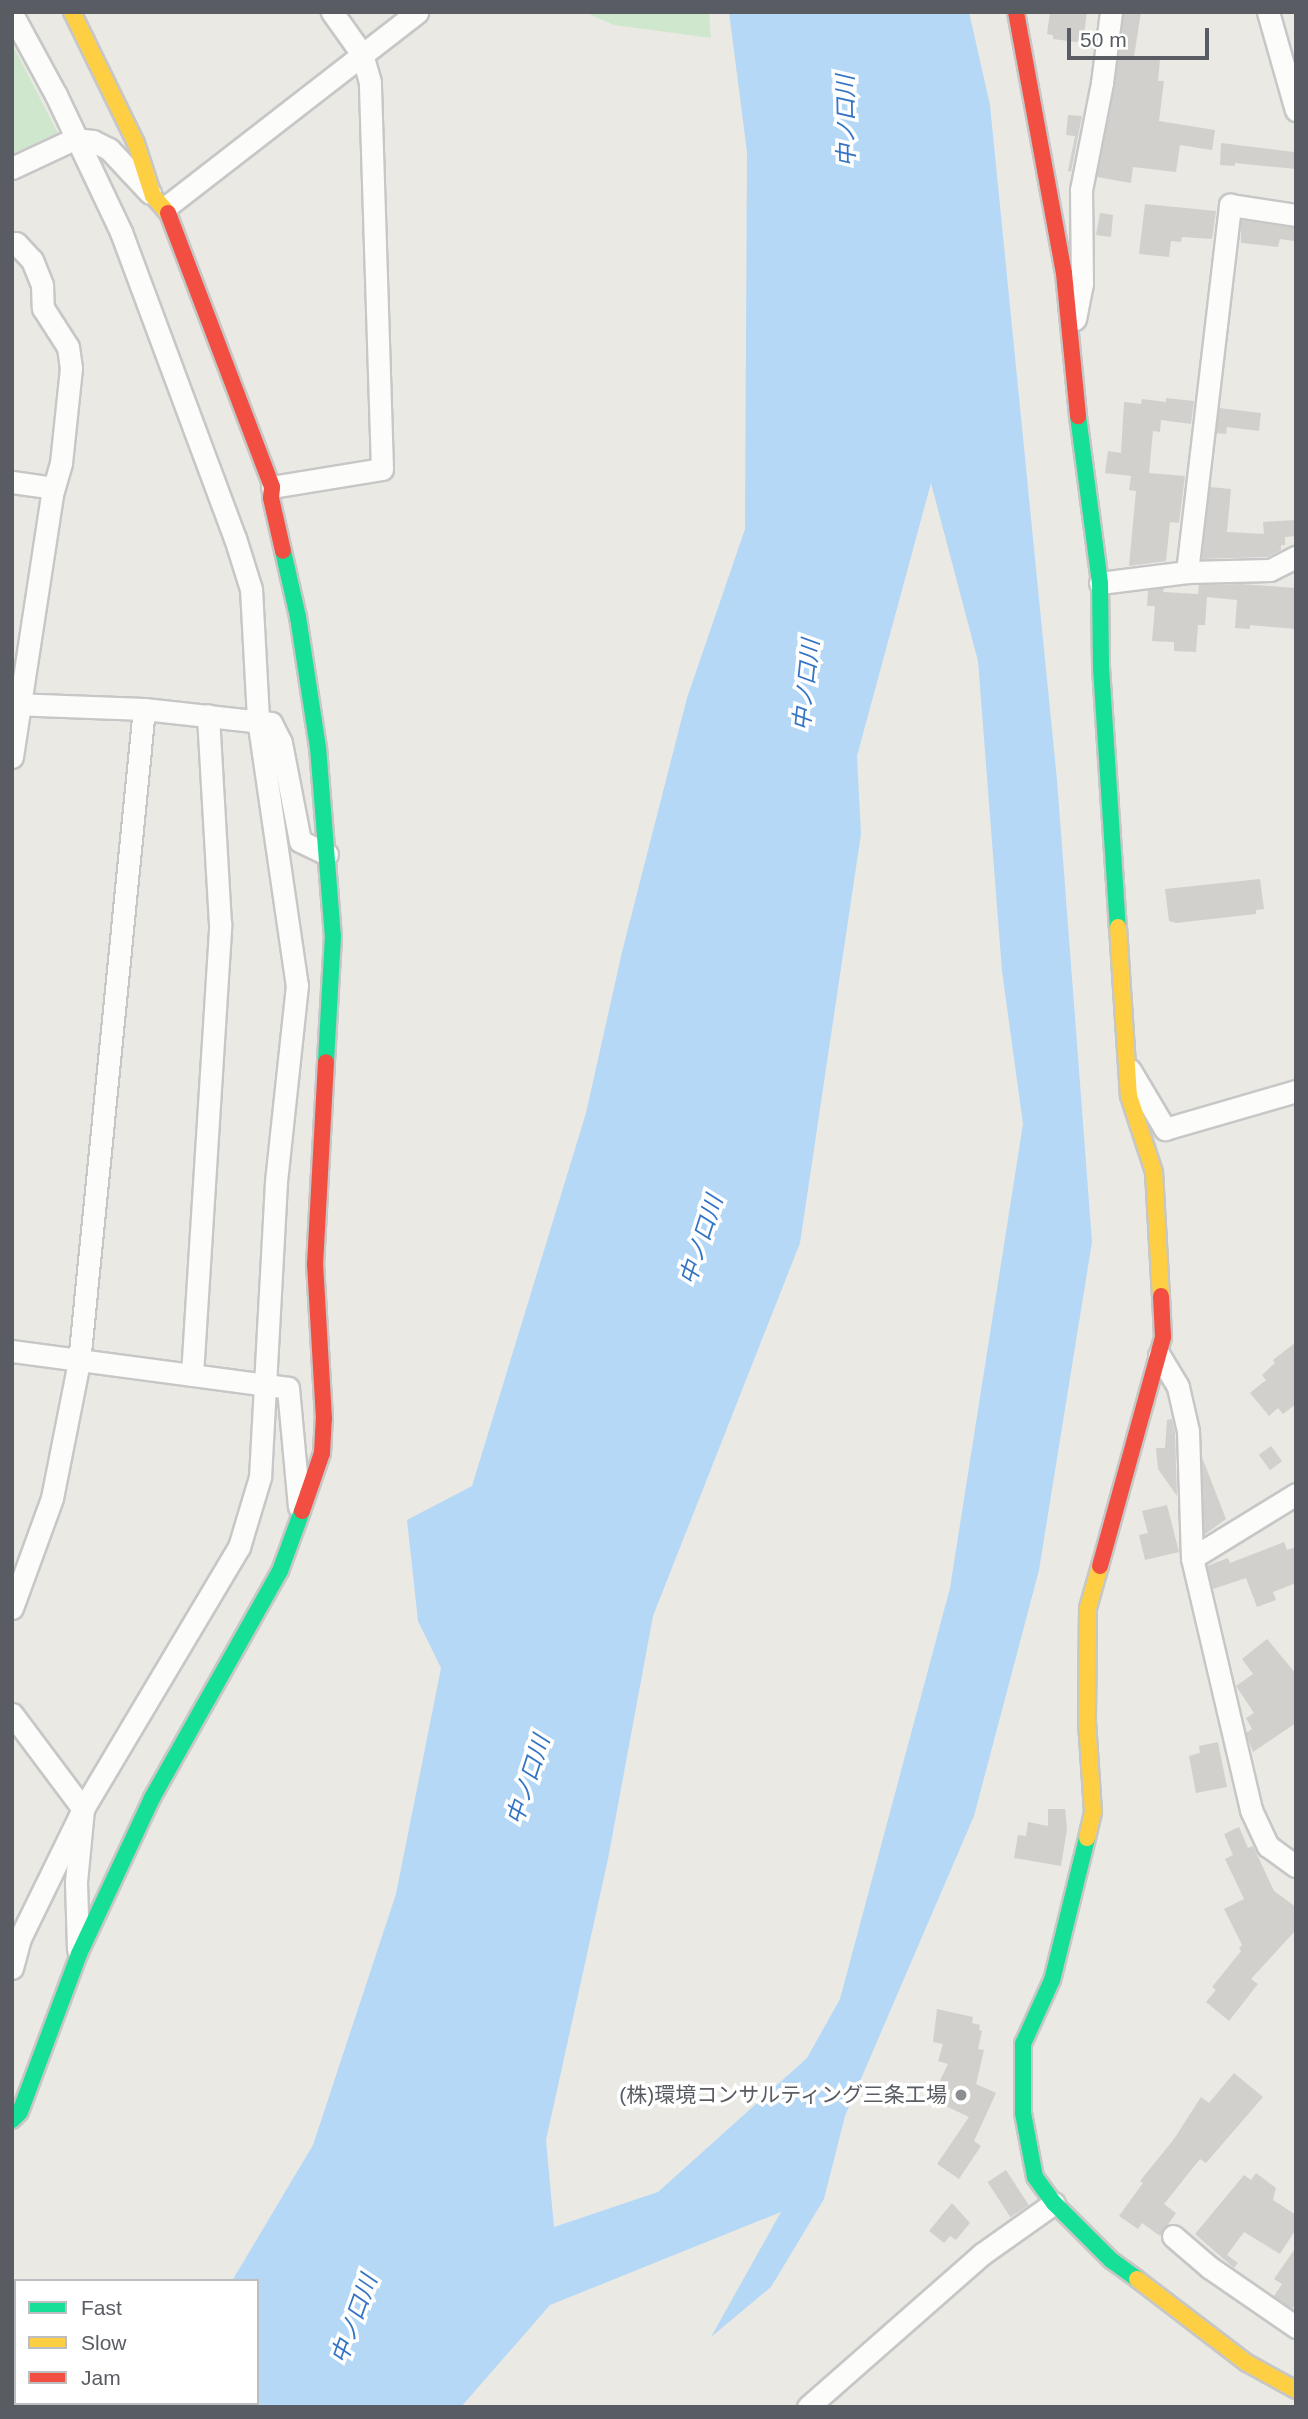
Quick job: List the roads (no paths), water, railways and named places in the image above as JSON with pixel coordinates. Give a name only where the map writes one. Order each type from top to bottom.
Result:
[{"type":"street","points":[[12,2120],[20,2112],[79,1954],[152,1798],[280,1571],[322,1453],[324,1419],[315,1265],[332,936],[318,747],[298,617],[271,498],[272,487],[136,142],[72,12]]},
{"type":"street","points":[[272,487],[382,469],[370,82],[362,54],[332,12]]},
{"type":"street","points":[[160,201],[417,12]]},
{"type":"street","points":[[1016,12],[1065,273],[1084,479],[1100,583],[1101,667],[1129,1096],[1154,1172],[1163,1337],[1088,1608],[1087,1721],[1093,1812],[1052,1980],[1023,2044],[1023,2113],[1035,2177],[1054,2203],[1121,2268],[1247,2363],[1296,2390]]},
{"type":"street","points":[[1072,338],[1082,284],[1081,191],[1102,83],[1111,12]]},
{"type":"street","points":[[1268,12],[1296,110]]},
{"type":"street","points":[[12,14],[56,96],[74,139],[121,232],[235,538],[251,589],[258,719],[297,985],[276,1182],[260,1477],[239,1547],[83,1809],[20,1938],[12,1968]]},
{"type":"street","points":[[12,168],[74,139],[93,141],[108,149],[160,201]]},
{"type":"street","points":[[1187,572],[1230,205],[1296,215]]},
{"type":"street","points":[[12,245],[16,243],[32,260],[42,285],[43,308],[68,346],[71,368],[61,463],[54,488],[15,704],[12,757]]},
{"type":"street","points":[[12,482],[54,488]]},
{"type":"street","points":[[1100,583],[1187,572],[1269,570],[1296,557]]},
{"type":"street","points":[[15,704],[144,709],[258,719],[271,723],[281,743],[300,841],[327,853]]},
{"type":"street","points":[[12,1608],[52,1498],[79,1362],[144,709]]},
{"type":"street","points":[[192,1375],[220,923],[208,715]]},
{"type":"street","points":[[1127,1065],[1165,1129],[1296,1091]]},
{"type":"street","points":[[12,1351],[288,1388],[300,1513]]},
{"type":"street","points":[[1159,1355],[1178,1387],[1188,1432],[1192,1558],[1251,1810],[1268,1846],[1296,1866]]},
{"type":"street","points":[[1192,1558],[1296,1494]]},
{"type":"street","points":[[12,1714],[83,1809],[76,1882],[79,1954]]},
{"type":"street","points":[[808,2407],[982,2254],[1054,2203]]},
{"type":"street","points":[[1173,2236],[1209,2267],[1296,2327]]},
{"type":"water","name":"中ノ口川","points":[[729,12],[969,12],[990,105],[1057,780],[1092,1242],[1039,1570],[974,1816],[845,2116],[824,2199],[771,2287],[711,2337],[781,2212],[550,2305],[461,2407],[140,2407],[259,2405],[259,2279],[233,2279],[313,2145],[396,1894],[441,1668],[418,1621],[407,1520],[472,1486],[586,1113],[622,952],[687,698],[745,529],[747,152]],"holes":[[[931,483],[978,661],[1002,971],[1023,1124],[950,1588],[840,1999],[807,2058],[658,2192],[554,2227],[546,2140],[608,1859],[653,1616],[800,1243],[861,834],[857,756]]]},
{"type":"place","name":"(株)環境コンサルティング三条工場","points":[[961,2095]]}]
